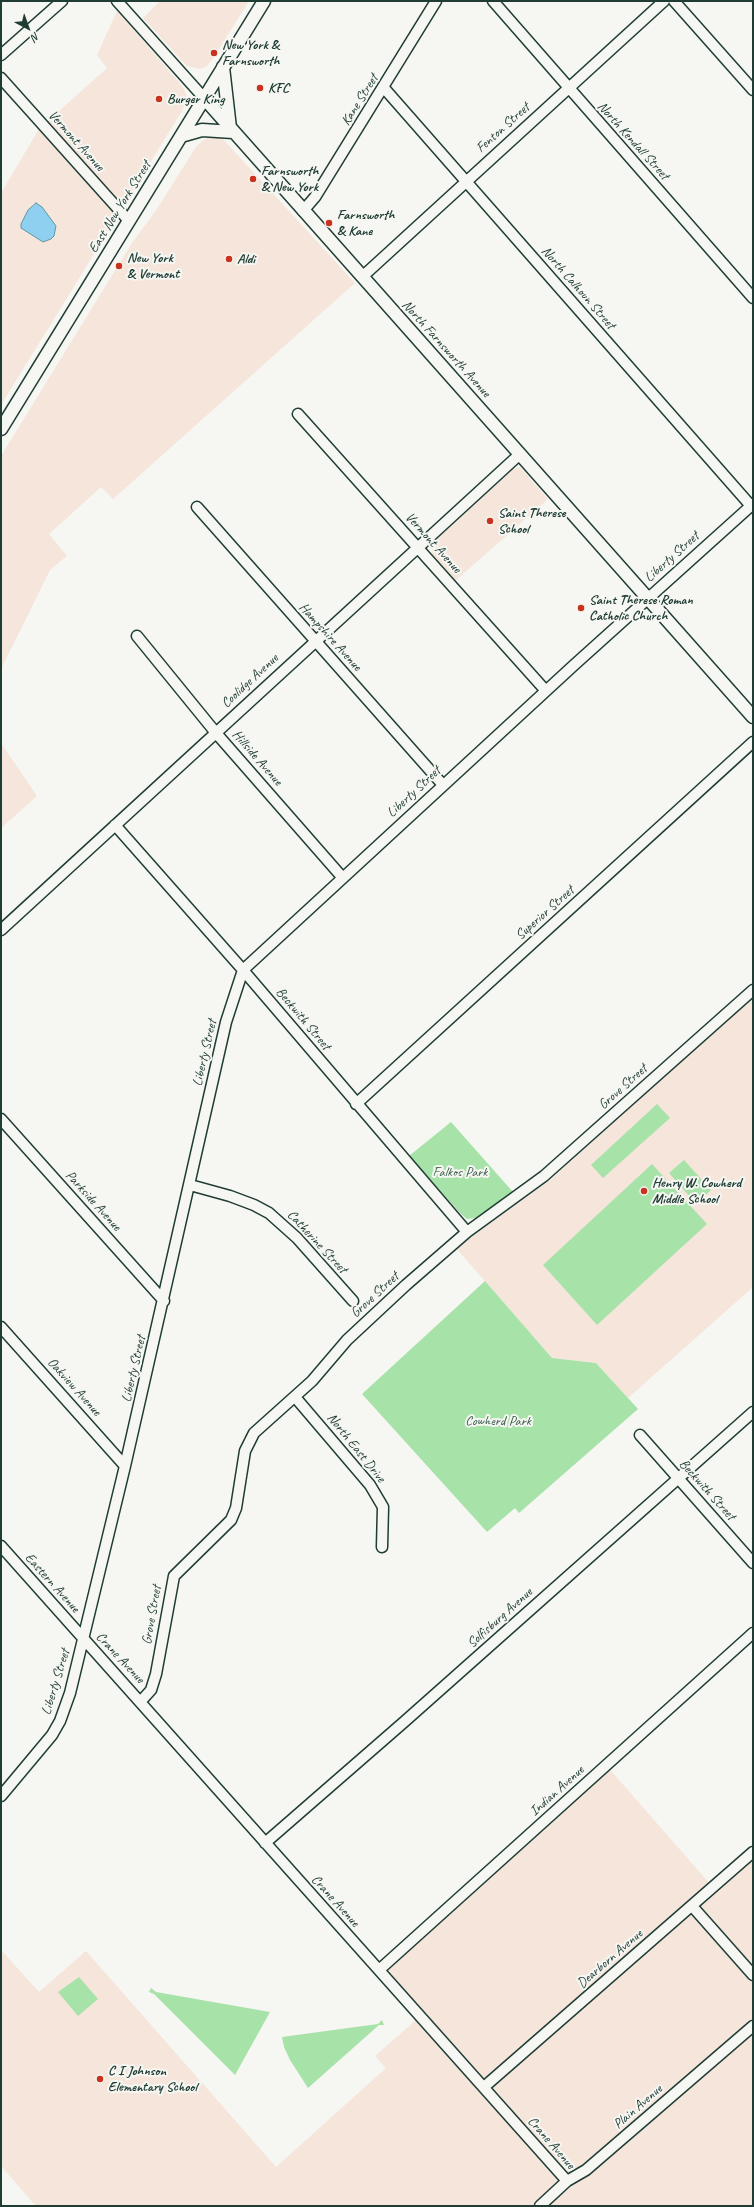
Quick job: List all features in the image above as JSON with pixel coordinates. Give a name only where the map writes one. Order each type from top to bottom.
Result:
[{"type":"main road","name":"East New York Street","points":[[1,429],[264,1]]},
{"type":"main road","points":[[181,136],[202,130],[232,130],[223,67]]},
{"type":"main road","name":"North Farnsworth Avenue","points":[[204,98],[753,717]]},
{"type":"street","points":[[1,56],[62,1]]},
{"type":"street","name":"North Farnsworth Avenue","points":[[117,1],[204,98]]},
{"type":"street","name":"Kane Street","points":[[303,211],[315,197],[384,88],[436,1]]},
{"type":"street","name":"North Kendall Street","points":[[493,1],[753,298]]},
{"type":"street","name":"Fenton Street","points":[[362,277],[664,1]]},
{"type":"street","points":[[674,1],[753,90]]},
{"type":"street","name":"Vermont Avenue","points":[[1,78],[129,222]]},
{"type":"street","name":"North Calhoun Street","points":[[384,88],[752,505]]},
{"type":"street","name":"Vermont Avenue","points":[[298,414],[418,546],[546,691]]},
{"type":"street","name":"Coolidge Avenue","points":[[1,930],[314,641],[520,454]]},
{"type":"street","name":"Liberty Street","points":[[1,1796],[44,1748],[60,1721],[70,1693],[164,1301],[226,1022],[243,970],[342,877],[647,598],[752,505]]},
{"type":"street","name":"Hampshire Avenue","points":[[197,508],[443,785]]},
{"type":"street","name":"Hillside Avenue","points":[[137,636],[216,732],[342,877]]},
{"type":"street","name":"Superior Street","points":[[356,1104],[753,742]]},
{"type":"street","name":"Beckwith Street","points":[[115,826],[243,970],[467,1232]]},
{"type":"street","name":"Grove Street","points":[[141,1701],[151,1690],[156,1674],[174,1576],[231,1520],[236,1508],[245,1451],[254,1433],[312,1381],[347,1340],[406,1285],[467,1232],[544,1176],[753,990]]},
{"type":"street","name":"Parkside Avenue","points":[[1,1119],[164,1301]]},
{"type":"street","name":"Catherine Street","points":[[190,1185],[230,1196],[269,1213],[297,1238],[353,1302]]},
{"type":"street","name":"Oakview Avenue","points":[[1,1327],[125,1466]]},
{"type":"street","name":"North East Drive","points":[[295,1397],[370,1485],[383,1507],[382,1547]]},
{"type":"street","name":"Solfisburg Avenue","points":[[265,1843],[404,1722],[753,1412]]},
{"type":"street","name":"Beckwith Street","points":[[640,1435],[753,1562]]},
{"type":"street","name":"Eastern Avenue","points":[[1,1546],[83,1639]]},
{"type":"street","name":"Indian Avenue","points":[[379,1970],[753,1633]]},
{"type":"street","name":"Crane Avenue","points":[[83,1639],[141,1701],[265,1843],[484,2087],[567,2182]]},
{"type":"street","name":"Dearborn Avenue","points":[[484,2087],[753,1852]]},
{"type":"street","points":[[692,1906],[753,1975]]},
{"type":"street","name":"Plain Avenue","points":[[540,2206],[567,2182],[586,2170],[753,2026]]},
{"type":"shaded area","points":[[160,1],[249,1],[214,57],[207,66],[200,69],[187,66],[143,18]]},
{"type":"shaded area","points":[[117,11],[178,81],[184,89],[187,98],[182,111],[1,405],[1,193],[39,129],[107,68],[97,55]]},
{"type":"shaded area","points":[[211,136],[221,137],[355,283],[113,499],[101,487],[49,534],[67,556],[50,570],[1,669],[1,456],[132,243],[157,209],[196,147],[202,141]]},
{"type":"shaded area","name":"Saint Therese School","points":[[520,467],[548,499],[455,581],[432,556],[432,543],[513,469]]},
{"type":"shaded area","points":[[1,743],[37,796],[1,828]]},
{"type":"shaded area","name":"Henry W. Cowherd Middle School","points":[[753,996],[753,1287],[628,1398],[596,1363],[552,1358],[456,1248],[550,1180]]},
{"type":"shaded area","points":[[605,1764],[710,1884],[753,1847],[753,2206],[36,2206],[1,2166],[1,1950],[39,1992],[86,1951],[276,2167],[386,2068],[375,2056],[424,2013],[383,1964]]},
{"type":"green space","points":[[657,1104],[670,1118],[603,1178],[591,1165]]},
{"type":"green space","name":"Falkos Park","points":[[451,1122],[513,1192],[476,1218],[467,1219],[460,1213],[409,1156]]},
{"type":"green space","points":[[684,1160],[711,1190],[696,1204],[669,1173]]},
{"type":"green space","points":[[652,1164],[707,1224],[597,1325],[543,1265]]},
{"type":"green space","name":"Cowherd Park","points":[[485,1281],[552,1358],[596,1363],[638,1409],[519,1513],[515,1508],[487,1532],[362,1394]]},
{"type":"green space","points":[[79,1977],[98,1999],[78,2016],[58,1992]]},
{"type":"green space","points":[[151,1988],[156,1992],[270,2012],[235,2075],[154,1994],[149,1992]]},
{"type":"green space","points":[[382,2020],[384,2025],[379,2025],[308,2088],[290,2060],[284,2047],[282,2037],[378,2024]]},
{"type":"water","points":[[36,203],[42,207],[56,226],[54,236],[43,242],[21,228],[21,224],[28,210]]},
{"type":"place","name":"New York & Farnsworth","points":[[214,53]]},
{"type":"place","name":"KFC","points":[[260,88]]},
{"type":"place","name":"Burger King","points":[[159,99]]},
{"type":"place","name":"Farnsworth & New York","points":[[253,179]]},
{"type":"place","name":"Farnsworth & Kane","points":[[329,223]]},
{"type":"place","name":"Aldi","points":[[229,259]]},
{"type":"place","name":"New York & Vermont","points":[[119,266]]},
{"type":"place","name":"Saint Therese School","points":[[490,521]]},
{"type":"place","name":"Saint Therese Roman Catholic Church","points":[[581,608]]},
{"type":"place","name":"Henry W. Cowherd Middle School","points":[[644,1191]]},
{"type":"place","name":"C I Johnson Elementary School","points":[[100,2079]]}]
